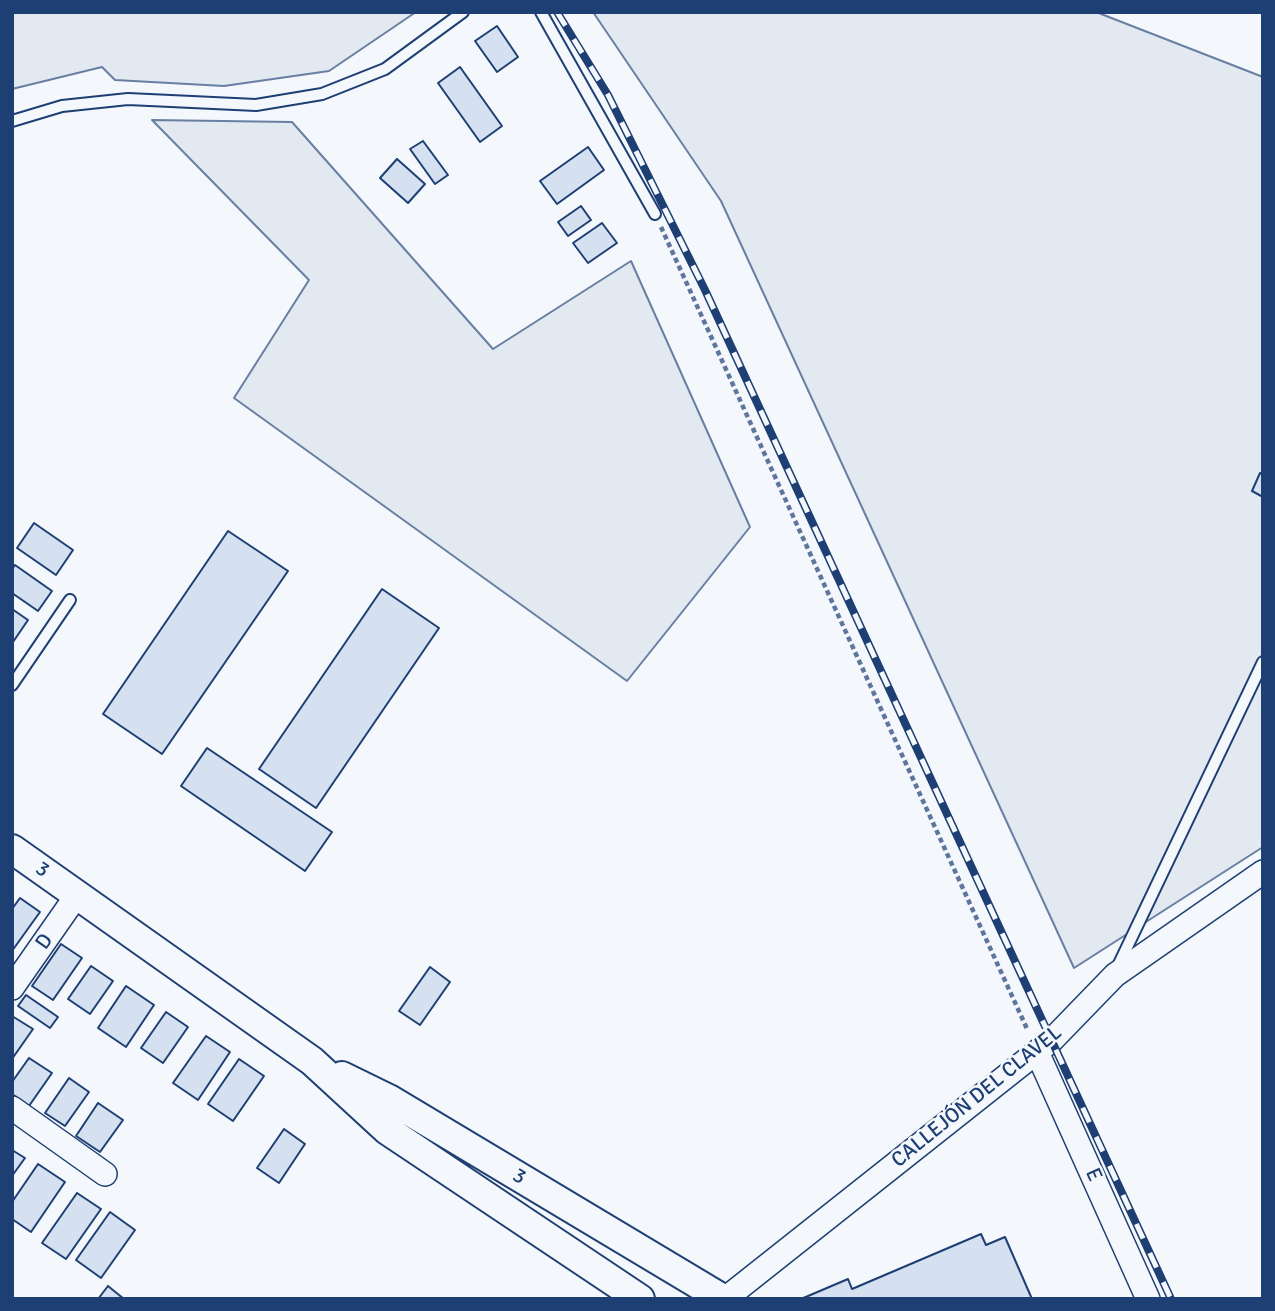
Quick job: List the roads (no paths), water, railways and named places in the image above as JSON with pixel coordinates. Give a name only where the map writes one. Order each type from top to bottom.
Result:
[{"type":"street","name":"3","points":[[12,849],[312,1061],[387,1130],[640,1299]]},
{"type":"street","name":"CALLEJÓN DEL CLAVEL","points":[[724,1299],[1052,1040],[1115,975],[1263,872]]},
{"type":"street","name":"D","points":[[12,988],[78,895]]},
{"type":"street","name":"E","points":[[1037,1052],[1148,1299]]},
{"type":"street","name":"3","points":[[312,1061],[389,1099],[724,1299]]},
{"type":"street","points":[[12,1108],[105,1174]]},
{"type":"lane","points":[[12,121],[62,106],[128,99],[256,105],[322,94],[385,69],[463,12]]},
{"type":"lane","points":[[541,12],[655,214]]},
{"type":"lane","points":[[12,685],[70,600]]},
{"type":"lane","points":[[1115,975],[1263,662]]},
{"type":"railway","points":[[557,12],[608,95],[705,290],[1171,1299]]}]
